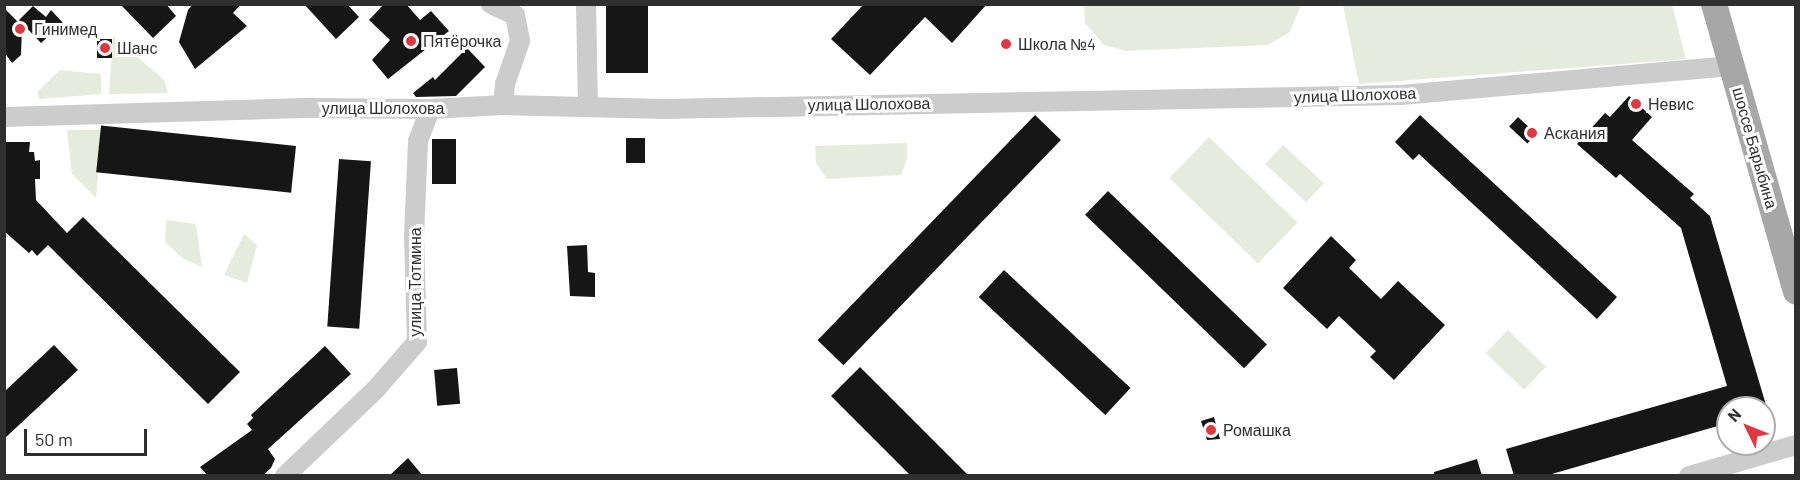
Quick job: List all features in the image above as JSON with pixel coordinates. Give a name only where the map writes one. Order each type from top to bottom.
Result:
[{"type":"main road","name":"шоссе Барыбина","points":[[1714,4],[1796,292]]},
{"type":"street","points":[[491,4],[516,15],[520,41],[505,84],[503,105]]},
{"type":"street","points":[[586,4],[588,107]]},
{"type":"street","name":"улица Шолохова","points":[[4,117],[314,108],[430,109],[503,105],[665,109],[1401,95],[1732,66]]},
{"type":"street","name":"улица Тотмина","points":[[285,476],[376,389],[417,342],[414,237],[418,141],[430,109]]},
{"type":"street","points":[[1689,476],[1796,445]]},
{"type":"shaded area","points":[[1301,4],[1290,32],[1268,45],[1126,51],[1104,45],[1085,23],[1084,5]]},
{"type":"shaded area","points":[[1343,5],[1672,5],[1686,59],[1359,84]]},
{"type":"shaded area","points":[[113,36],[164,80],[168,93],[109,94]]},
{"type":"shaded area","points":[[60,70],[101,74],[101,94],[39,99],[37,92]]},
{"type":"shaded area","points":[[67,130],[102,130],[96,198],[72,174]]},
{"type":"shaded area","points":[[1209,137],[1297,222],[1258,263],[1169,178]]},
{"type":"shaded area","points":[[907,143],[907,159],[901,175],[827,179],[816,163],[815,146]]},
{"type":"shaded area","points":[[1283,145],[1324,183],[1306,202],[1265,164]]},
{"type":"shaded area","points":[[166,220],[196,224],[202,267],[182,258],[165,242]]},
{"type":"shaded area","points":[[244,234],[257,245],[247,283],[224,275]]},
{"type":"shaded area","points":[[1508,330],[1546,367],[1524,390],[1486,353]]},
{"type":"building","points":[[120,4],[166,4],[176,16],[153,38]]},
{"type":"building","points":[[193,4],[241,4],[233,13],[247,26],[195,69],[179,42],[188,10]]},
{"type":"building","points":[[304,4],[347,4],[359,17],[336,39]]},
{"type":"building","points":[[384,4],[406,4],[420,20],[431,11],[449,31],[388,79],[372,60],[390,40],[369,20]]},
{"type":"building","points":[[606,4],[648,4],[648,73],[606,73]]},
{"type":"building","points":[[864,4],[987,4],[952,43],[925,17],[870,75],[831,39]]},
{"type":"building","points":[[33,6],[46,17],[51,10],[63,23],[41,43],[19,20]]},
{"type":"building","points":[[4,8],[22,26],[21,55],[12,63],[4,52]]},
{"type":"building","name":"Шанс","points":[[97,39],[112,39],[112,58],[97,58]]},
{"type":"building","points":[[467,48],[485,67],[456,96],[416,97],[413,93],[433,77],[435,80]]},
{"type":"building","points":[[1629,96],[1652,117],[1632,140],[1694,194],[1690,198],[1710,216],[1763,396],[1716,396],[1716,426],[1545,476],[1514,476],[1506,449],[1727,386],[1681,228],[1620,174],[1616,178],[1577,144],[1605,113],[1610,117]]},
{"type":"building","points":[[1035,115],[1061,140],[843,365],[818,340]]},
{"type":"building","points":[[1420,115],[1617,297],[1597,319],[1419,154],[1413,160],[1395,142]]},
{"type":"building","points":[[1518,117],[1536,134],[1527,144],[1509,127]]},
{"type":"building","points":[[101,126],[296,146],[291,193],[96,172]]},
{"type":"building","points":[[626,138],[645,138],[645,163],[626,163]]},
{"type":"building","points":[[432,139],[456,139],[456,184],[432,184]]},
{"type":"building","points":[[4,142],[30,142],[29,152],[34,152],[35,161],[40,160],[40,179],[35,179],[36,200],[67,233],[83,217],[240,372],[208,404],[48,245],[37,256],[32,250],[29,253],[4,231]]},
{"type":"building","points":[[339,159],[371,161],[359,329],[327,327]]},
{"type":"building","points":[[1108,191],[1267,345],[1244,368],[1085,215]]},
{"type":"building","points":[[1331,236],[1356,260],[1349,268],[1381,299],[1398,281],[1445,325],[1394,380],[1370,357],[1376,351],[1339,316],[1327,329],[1283,288]]},
{"type":"building","points":[[587,245],[588,272],[595,273],[595,297],[570,296],[567,246]]},
{"type":"building","points":[[1004,270],[1131,388],[1105,415],[979,297]]},
{"type":"building","points":[[54,345],[78,370],[4,439],[4,392]]},
{"type":"building","points":[[325,346],[351,374],[268,449],[275,459],[271,468],[262,476],[208,476],[200,467],[252,430],[247,424],[253,418],[251,415]]},
{"type":"building","points":[[860,367],[969,476],[911,476],[831,396]]},
{"type":"building","points":[[457,368],[460,404],[437,406],[434,370]]},
{"type":"building","name":"Ромашка","points":[[1214,417],[1220,439],[1207,440],[1201,421]]},
{"type":"building","points":[[408,458],[423,476],[389,476]]},
{"type":"building","points":[[1477,459],[1482,476],[1434,476],[1434,472]]},
{"type":"place","name":"Гинимед","points":[[20,29]]},
{"type":"place","name":"Пятёрочка","points":[[411,41]]},
{"type":"place","name":"Школа №4","points":[[1006,44]]},
{"type":"place","name":"Шанс","points":[[105,48]]},
{"type":"place","name":"Невис","points":[[1636,104]]},
{"type":"place","name":"Аскания","points":[[1532,133]]},
{"type":"place","name":"Ромашка","points":[[1211,430]]}]
